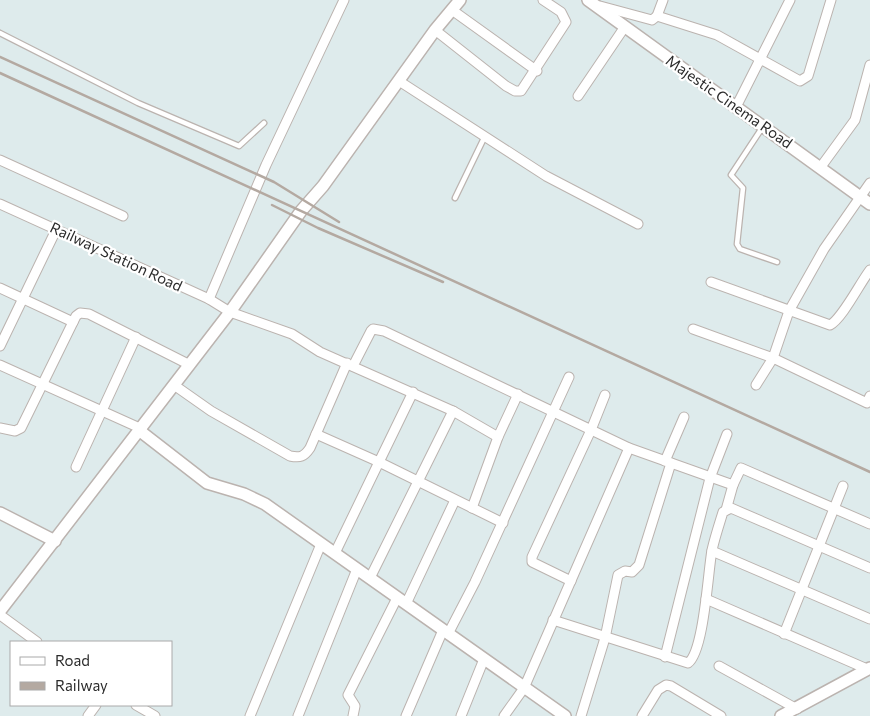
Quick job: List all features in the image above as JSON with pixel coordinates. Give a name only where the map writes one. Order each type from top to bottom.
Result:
[{"type":"street","points":[[209,299],[266,164],[344,0]]},
{"type":"street","points":[[228,310],[276,237],[317,186],[452,5],[460,0]]},
{"type":"street","points":[[435,30],[515,91],[524,90],[566,22],[560,12],[543,0]]},
{"type":"street","points":[[590,2],[648,21],[656,16],[662,0]]},
{"type":"street","points":[[736,107],[790,0]]},
{"type":"street","points":[[656,16],[717,35],[796,80],[806,78],[831,0]]},
{"type":"street","name":"Majestic Cinema Road","points":[[590,2],[870,204]]},
{"type":"street","points":[[140,428],[399,82],[452,5]]},
{"type":"street","points":[[452,5],[536,70]]},
{"type":"street","points":[[578,96],[624,28]]},
{"type":"street","points":[[820,168],[855,120],[867,94],[870,64]]},
{"type":"street","points":[[399,82],[546,176],[638,224]]},
{"type":"street","points":[[0,160],[123,216]]},
{"type":"street","points":[[756,385],[773,358],[789,311],[824,249],[870,183]]},
{"type":"street","name":"Railway Station Road","points":[[0,204],[209,299],[228,310],[283,330],[320,352],[453,410],[498,437]]},
{"type":"street","points":[[0,346],[56,230]]},
{"type":"street","points":[[711,282],[823,324],[836,322],[870,270]]},
{"type":"street","points":[[0,288],[73,322]]},
{"type":"street","points":[[0,428],[15,432],[21,428],[76,316],[85,313],[188,363]]},
{"type":"street","points":[[174,385],[211,412],[290,456],[297,458],[306,455],[350,365],[371,332],[378,329],[629,448],[734,485]]},
{"type":"street","points":[[693,329],[773,358],[869,401]]},
{"type":"street","points":[[76,468],[136,337]]},
{"type":"street","points":[[0,611],[3,600],[174,385],[188,363]]},
{"type":"street","points":[[0,365],[104,410],[140,428],[208,483],[255,498],[484,659],[558,714]]},
{"type":"street","points":[[406,716],[445,632],[475,582],[569,377]]},
{"type":"street","points":[[335,553],[413,392]]},
{"type":"street","points":[[472,508],[498,437],[518,394]]},
{"type":"street","points":[[571,581],[531,560],[591,430],[605,395]]},
{"type":"street","points":[[370,578],[453,410]]},
{"type":"street","points":[[581,716],[605,638],[618,575],[625,571],[632,572],[639,565],[668,462],[684,417]]},
{"type":"street","points":[[316,434],[379,462],[503,523]]},
{"type":"street","points":[[665,657],[710,478],[727,434]]},
{"type":"street","points":[[504,716],[524,688],[629,448]]},
{"type":"street","points":[[554,620],[605,638],[688,663],[694,656],[706,599],[712,550],[723,512],[726,510],[741,468],[870,524]]},
{"type":"street","points":[[784,634],[843,486]]},
{"type":"street","points":[[353,716],[355,706],[348,696],[402,601],[455,500]]},
{"type":"street","points":[[726,510],[731,508],[870,568]]},
{"type":"street","points":[[0,513],[53,539]]},
{"type":"street","points":[[250,716],[321,544]]},
{"type":"street","points":[[712,550],[870,619]]},
{"type":"street","points":[[298,716],[357,569]]},
{"type":"street","points":[[706,599],[784,634],[869,668]]},
{"type":"street","points":[[0,615],[36,641]]},
{"type":"street","points":[[461,716],[484,659]]},
{"type":"street","points":[[719,666],[796,709]]},
{"type":"street","points":[[781,716],[869,668]]},
{"type":"street","points":[[642,716],[658,690],[666,685],[671,686],[721,716]]},
{"type":"street","points":[[138,706],[155,716]]},
{"type":"lane","points":[[0,33],[138,103],[239,146],[264,123]]},
{"type":"lane","points":[[763,126],[731,175],[743,188],[737,244],[740,249],[777,262]]},
{"type":"lane","points":[[455,198],[485,136]]},
{"type":"railway","points":[[0,57],[274,182],[339,222]]},
{"type":"railway","points":[[0,73],[870,472]]},
{"type":"railway","points":[[272,205],[318,228],[443,282]]}]
